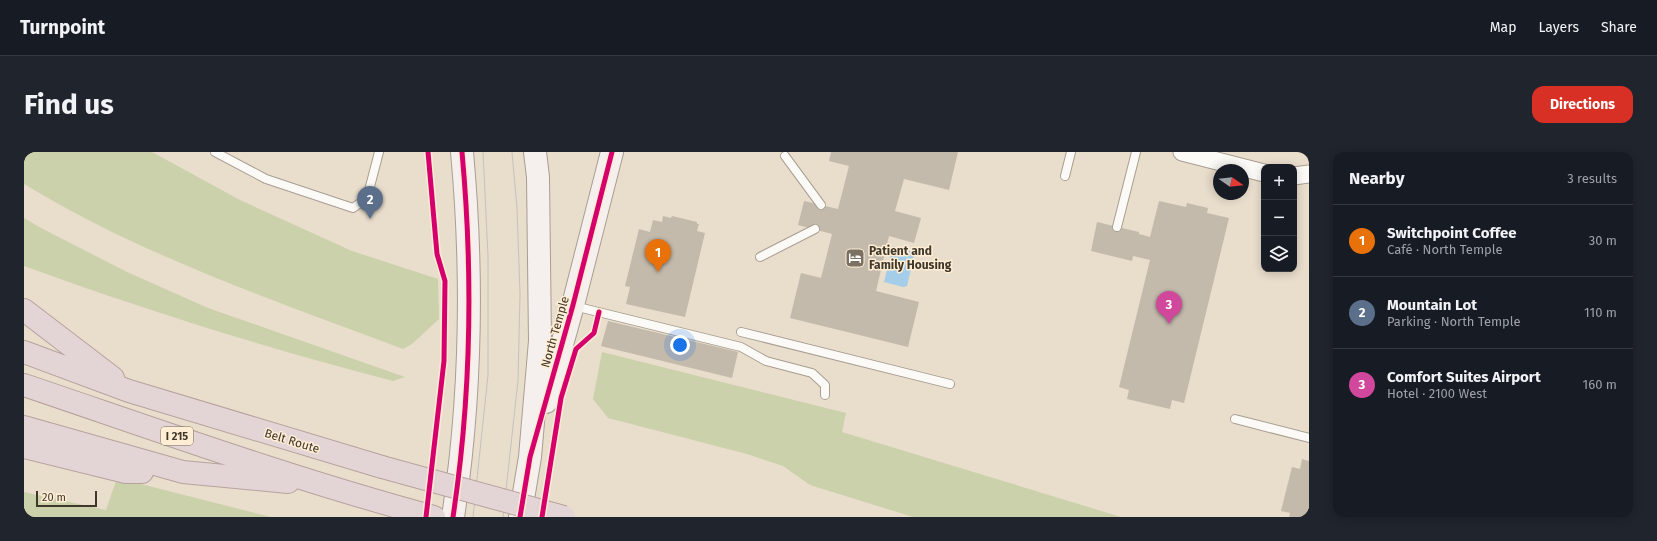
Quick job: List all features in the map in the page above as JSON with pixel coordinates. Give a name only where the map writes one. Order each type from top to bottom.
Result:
[{"type":"highway","points":[[24,310],[129,391]]},
{"type":"highway","name":"Belt Route","points":[[24,352],[129,391],[382,467],[564,517]]},
{"type":"highway","name":"I 215","points":[[24,385],[211,448],[380,502],[434,517]]},
{"type":"highway","points":[[24,427],[182,472]]},
{"type":"highway","points":[[24,447],[126,472],[182,472],[330,486]]},
{"type":"main road","points":[[454,517],[459,482],[463,431],[469,304],[462,152]]},
{"type":"main road","name":"North Temple","points":[[520,517],[530,457],[540,341],[538,177],[535,152]]},
{"type":"main road","name":"North Temple","points":[[530,457],[573,305],[612,152]]},
{"type":"street","points":[[1182,152],[1261,172]]},
{"type":"street","points":[[1297,176],[1309,174]]},
{"type":"lane","points":[[215,152],[266,179],[353,208],[367,198],[379,152]]},
{"type":"lane","points":[[1065,176],[1070,152]]},
{"type":"lane","points":[[1117,227],[1136,152]]},
{"type":"lane","points":[[785,156],[821,205]]},
{"type":"lane","points":[[760,257],[815,229]]},
{"type":"lane","points":[[573,305],[741,347],[766,361],[812,373],[825,385],[824,395]]},
{"type":"lane","points":[[741,332],[950,384]]},
{"type":"lane","points":[[1235,419],[1309,438]]},
{"type":"green space","points":[[24,152],[152,152],[240,200],[352,251],[438,279],[439,319],[412,344],[403,349],[209,275],[115,233],[69,210],[24,184]]},
{"type":"green space","points":[[24,218],[127,272],[208,308],[405,377],[393,381],[300,356],[115,298],[24,266]]},
{"type":"green space","points":[[602,352],[846,413],[842,432],[1121,517],[913,517],[810,485],[783,466],[747,454],[608,418],[593,399]]},
{"type":"green space","points":[[117,478],[271,517],[24,517],[24,492],[106,510]]},
{"type":"water","points":[[893,246],[913,252],[914,256],[907,286],[903,287],[884,282]]},
{"type":"building","name":"Patient and Family Housing","points":[[831,152],[958,152],[949,190],[904,179],[895,211],[921,218],[914,243],[889,236],[876,291],[919,302],[908,347],[790,318],[801,273],[821,278],[832,234],[798,225],[804,201],[838,209],[849,166],[829,161]]},
{"type":"building","points":[[1159,201],[1186,207],[1187,203],[1208,208],[1207,213],[1229,218],[1184,403],[1172,400],[1170,409],[1127,399],[1129,390],[1119,387],[1150,260],[1133,256],[1132,261],[1091,251],[1097,222],[1139,232],[1139,234],[1150,237]]},
{"type":"building","points":[[663,216],[671,218],[672,216],[697,222],[697,224],[699,224],[697,231],[705,233],[685,317],[626,304],[630,287],[625,286],[639,229],[650,232],[653,220],[662,222]]},
{"type":"building","points":[[608,321],[738,352],[732,378],[601,346]]},
{"type":"building","points":[[1302,459],[1309,461],[1309,517],[1289,517],[1290,513],[1281,511],[1292,467],[1300,469]]},
{"type":"tram line","points":[[473,517],[488,375],[488,256],[483,152]]},
{"type":"tram line","points":[[503,517],[518,381],[520,294],[517,208],[512,152]]},
{"type":"cycle path","points":[[426,517],[444,361],[445,281],[437,254],[428,152]]},
{"type":"cycle path","points":[[453,517],[464,427],[467,381],[469,289],[468,243],[462,152]]},
{"type":"cycle path","points":[[520,517],[530,457],[573,305],[612,152]]},
{"type":"cycle path","points":[[542,517],[561,398],[576,349],[594,333],[599,312]]},
{"type":"place","name":"Mountain Lot","points":[[370,219]]},
{"type":"place","name":"Patient and Family Housing","points":[[855,258]]},
{"type":"place","name":"Switchpoint Coffee","points":[[658,272]]},
{"type":"place","name":"Comfort Suites Airport","points":[[1169,324]]}]
